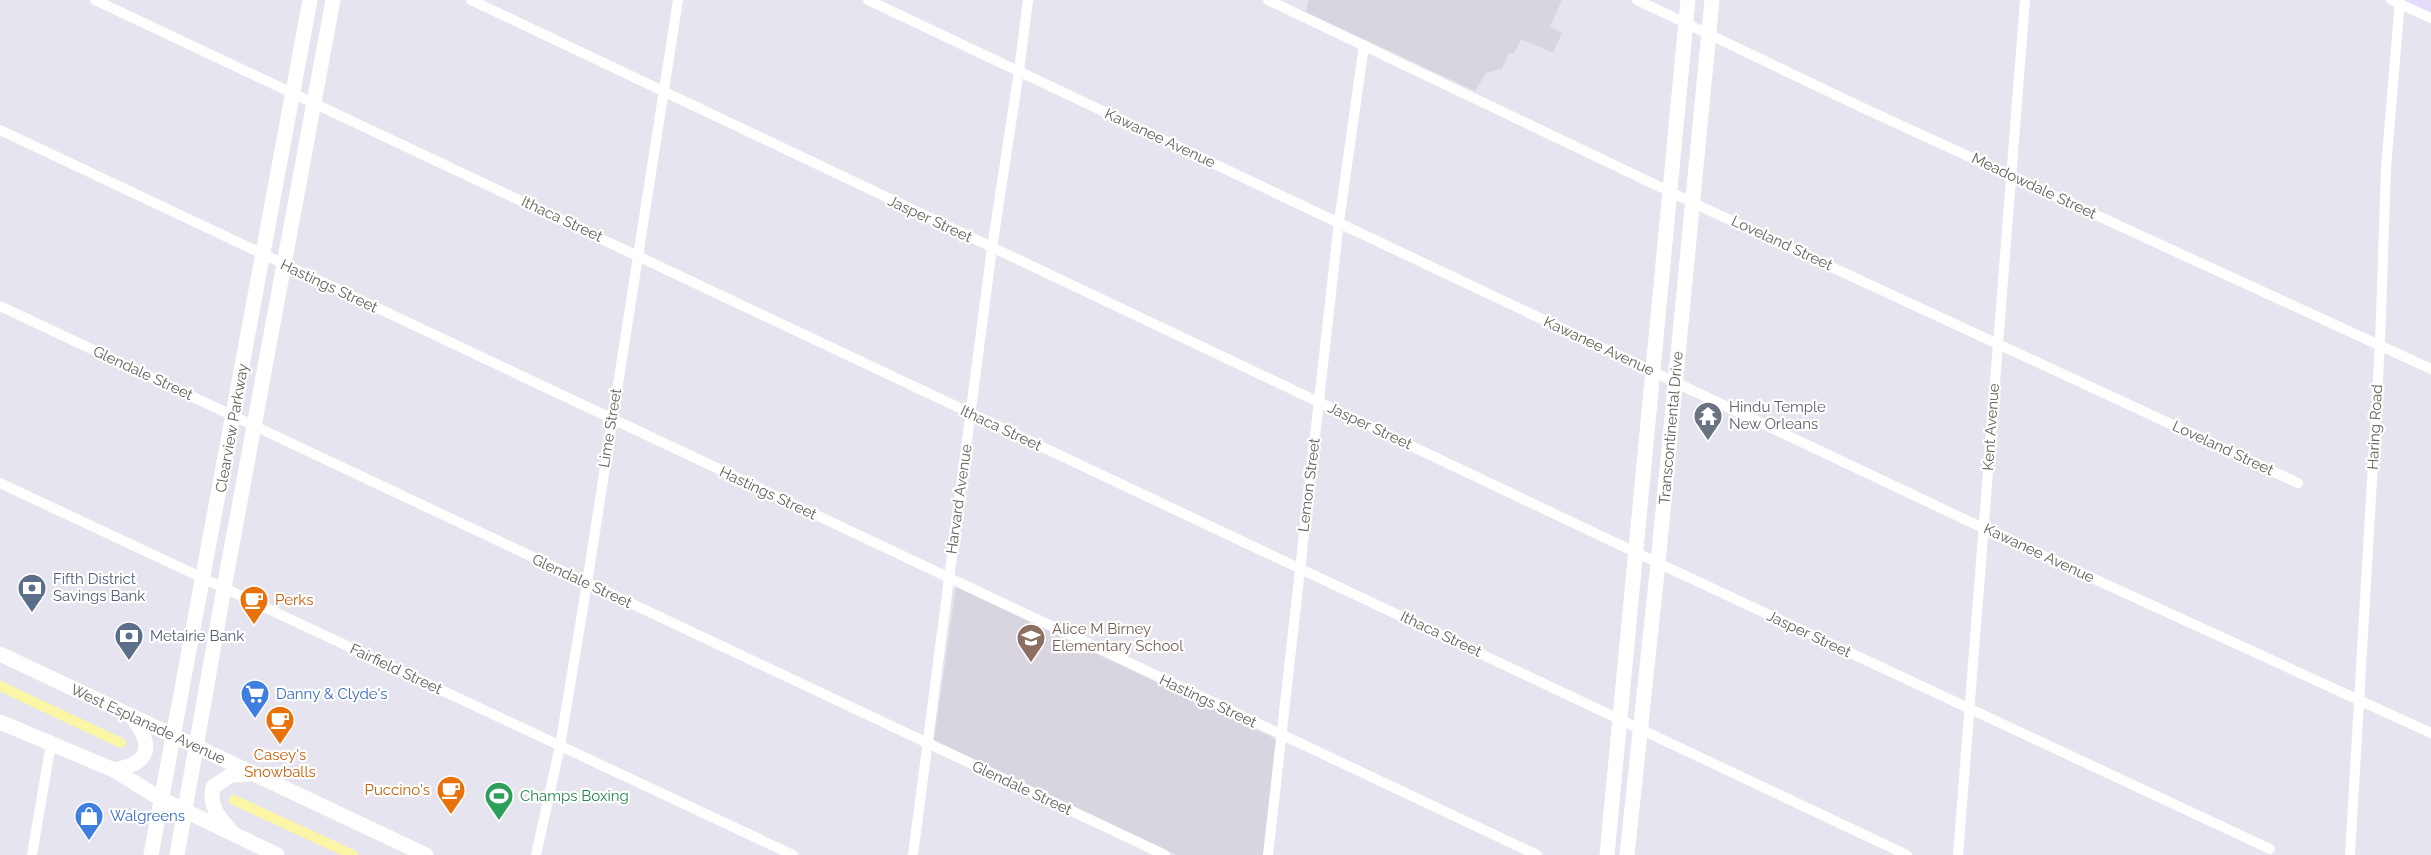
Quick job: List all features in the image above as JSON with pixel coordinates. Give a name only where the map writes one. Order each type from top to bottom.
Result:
[{"type":"main road","name":"Clearview Parkway","points":[[151,855],[310,0]]},
{"type":"main road","name":"Clearview Parkway","points":[[177,855],[333,0]]},
{"type":"main road","name":"Transcontinental Drive","points":[[1607,855],[1688,0]]},
{"type":"main road","name":"Transcontinental Drive","points":[[1628,855],[1712,0]]},
{"type":"main road","name":"West Esplanade Avenue","points":[[0,654],[426,855]]},
{"type":"main road","points":[[114,770],[129,767],[144,756],[147,747],[144,736],[131,717]]},
{"type":"main road","points":[[0,722],[114,770],[161,799],[237,838],[277,855]]},
{"type":"main road","points":[[237,838],[214,810],[210,799],[213,787],[231,775],[255,774]]},
{"type":"street","name":"Ithaca Street","points":[[95,0],[1907,855]]},
{"type":"street","name":"Jasper Street","points":[[471,0],[1658,563],[2270,849]]},
{"type":"street","name":"Lime Street","points":[[536,855],[560,746],[678,0]]},
{"type":"street","name":"Kawanee Avenue","points":[[868,0],[1983,528],[2431,733]]},
{"type":"street","name":"Harvard Avenue","points":[[913,855],[992,248],[1028,0]]},
{"type":"street","name":"Loveland Street","points":[[1268,0],[1692,202],[2298,483]]},
{"type":"street","name":"Meadowdale Street","points":[[1638,0],[1861,107],[2431,369]]},
{"type":"street","name":"Kent Avenue","points":[[1958,855],[2022,1]]},
{"type":"street","points":[[2397,1],[2431,18]]},
{"type":"street","name":"Haring Road","points":[[2350,855],[2380,344],[2386,168],[2397,1]]},
{"type":"street","name":"Lemon Street","points":[[1268,855],[1339,222],[1364,45]]},
{"type":"street","name":"Hastings Street","points":[[0,130],[1537,855]]},
{"type":"street","name":"Glendale Street","points":[[0,306],[1165,855]]},
{"type":"street","name":"Fairfield Street","points":[[0,483],[793,855]]},
{"type":"street","points":[[32,855],[51,743]]},
{"type":"shaded area","points":[[1308,0],[1562,0],[1550,27],[1562,33],[1553,53],[1521,39],[1514,54],[1509,53],[1502,69],[1486,73],[1475,91],[1306,12]]},
{"type":"shaded area","points":[[2399,0],[2431,0],[2431,15]]},
{"type":"shaded area","name":"Alice M Birney Elementary School","points":[[956,587],[1277,740],[1264,855],[1177,855],[934,740]]},
{"type":"waterway","points":[[0,686],[121,743]]},
{"type":"waterway","points":[[234,800],[353,855]]},
{"type":"place","name":"Hindu Temple New Orleans","points":[[1708,442]]},
{"type":"place","name":"Fifth District Savings Bank","points":[[32,614]]},
{"type":"place","name":"Perks","points":[[254,626]]},
{"type":"place","name":"Metairie Bank","points":[[129,662]]},
{"type":"place","name":"Alice M Birney Elementary School","points":[[1031,664]]},
{"type":"place","name":"Danny & Clyde's","points":[[255,720]]},
{"type":"place","name":"Casey's Snowballs","points":[[280,746]]},
{"type":"place","name":"Puccino's","points":[[451,816]]},
{"type":"place","name":"Champs Boxing","points":[[499,822]]},
{"type":"place","name":"Walgreens","points":[[89,842]]}]
